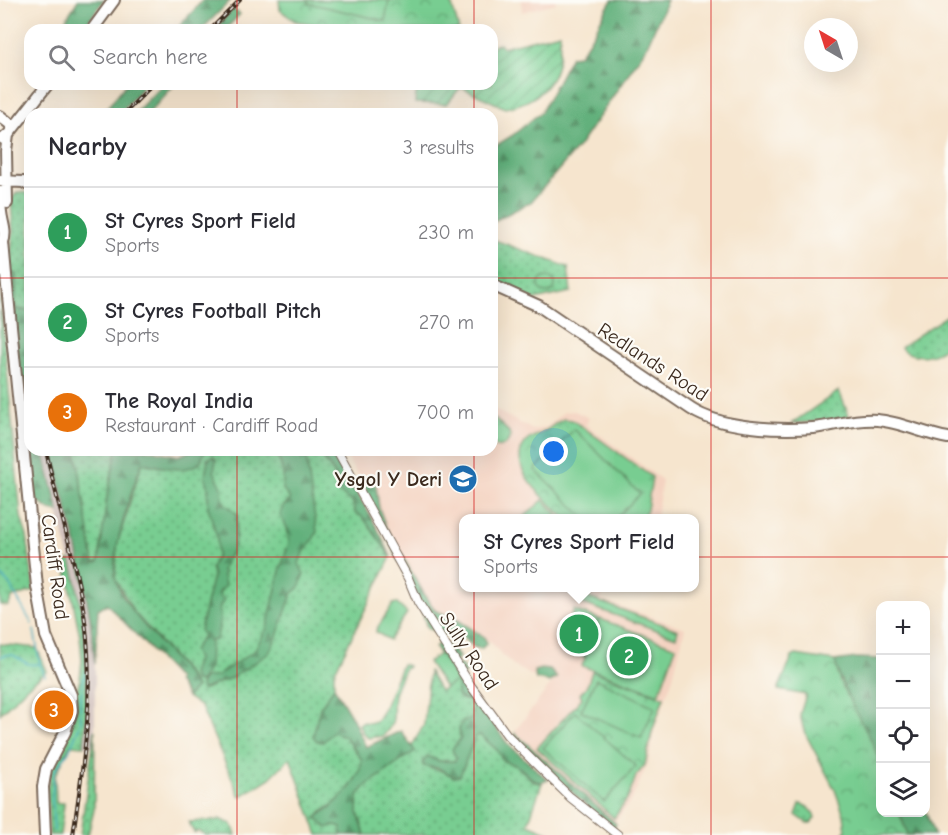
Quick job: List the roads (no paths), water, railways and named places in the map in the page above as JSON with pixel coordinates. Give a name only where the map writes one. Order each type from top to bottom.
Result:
[{"type":"main road","points":[[96,24],[114,0]]},
{"type":"main road","points":[[0,145],[5,127],[42,90]]},
{"type":"main road","name":"Cardiff Road","points":[[5,127],[6,151],[1,217],[4,220],[4,258],[37,585],[46,636],[71,695],[72,703],[72,711],[65,732],[46,770],[43,787],[45,835]]},
{"type":"main road","points":[[2,185],[24,186]]},
{"type":"main road","name":"Redlands Road","points":[[498,288],[538,306],[692,410],[714,421],[802,428],[855,420],[878,420],[948,438]]},
{"type":"street","name":"Sully Road","points":[[340,456],[408,578],[417,602],[471,686],[507,735],[530,759],[570,797],[618,835]]},
{"type":"waterway","points":[[0,574],[9,584],[32,624]]},
{"type":"waterway","points":[[34,630],[40,664]]},
{"type":"waterway","points":[[0,657],[13,655],[29,664],[40,664],[45,676]]},
{"type":"waterway","points":[[54,831],[52,798],[54,772],[69,751],[81,722],[80,701],[85,672]]},
{"type":"railway","points":[[216,24],[240,0]]},
{"type":"railway","points":[[130,108],[147,90]]},
{"type":"railway","points":[[47,456],[83,606],[88,655],[86,733],[73,835]]},
{"type":"place","name":"Ysgol Y Deri","points":[[463,479]]},
{"type":"place","name":"St Cyres Sport Field","points":[[579,634]]},
{"type":"place","name":"St Cyres Football Pitch","points":[[629,656]]},
{"type":"place","name":"The Royal India","points":[[54,710]]}]
